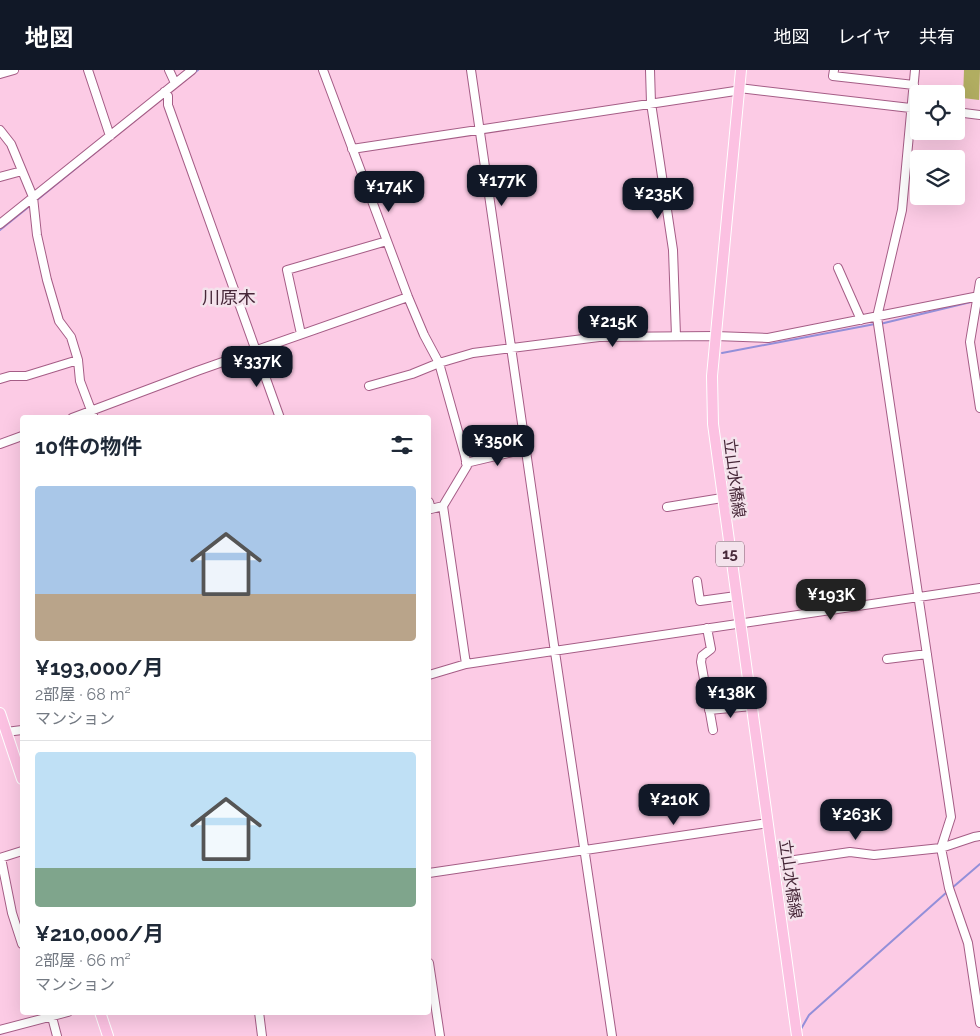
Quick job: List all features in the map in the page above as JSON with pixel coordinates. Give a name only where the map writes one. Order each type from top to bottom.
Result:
[{"type":"main road","name":"立山水橋線","points":[[740,70],[715,336],[712,396],[722,498],[797,1036]]},
{"type":"main road","points":[[0,713],[20,773]]},
{"type":"main road","points":[[101,1015],[108,1036]]},
{"type":"street","points":[[0,74],[14,70]]},
{"type":"street","points":[[88,70],[110,136]]},
{"type":"street","points":[[169,70],[175,83]]},
{"type":"street","points":[[0,224],[192,70]]},
{"type":"street","points":[[323,70],[408,297],[424,335],[439,363],[467,466],[443,506],[466,664]]},
{"type":"street","points":[[471,70],[554,652],[612,1036]]},
{"type":"street","points":[[650,70],[651,103],[673,250],[676,336]]},
{"type":"street","points":[[834,70],[833,76],[914,85],[915,70]]},
{"type":"street","points":[[352,149],[735,91],[739,88],[910,107]]},
{"type":"street","points":[[164,92],[168,96],[168,105],[279,415]]},
{"type":"street","points":[[965,113],[980,114]]},
{"type":"street","points":[[0,130],[12,144],[32,197],[37,235],[47,280],[59,321],[71,337],[78,360],[80,381],[92,414],[256,350],[408,297]]},
{"type":"street","points":[[911,140],[902,210],[877,316],[951,817],[941,848],[949,888],[968,942],[980,1023]]},
{"type":"street","points":[[0,177],[22,171]]},
{"type":"street","points":[[301,334],[287,270],[387,241]]},
{"type":"street","points":[[838,268],[861,320]]},
{"type":"street","points":[[980,282],[970,342],[980,408]]},
{"type":"street","points":[[369,386],[412,374],[439,363],[473,353],[511,347],[599,337],[715,336],[768,338],[979,296]]},
{"type":"street","points":[[0,379],[10,376],[26,376],[78,360]]},
{"type":"street","points":[[0,444],[20,437]]},
{"type":"street","points":[[466,463],[525,449]]},
{"type":"street","points":[[667,506],[722,498]]},
{"type":"street","points":[[431,509],[443,506]]},
{"type":"street","points":[[698,581],[700,601],[736,596]]},
{"type":"street","points":[[431,674],[466,664],[980,588]]},
{"type":"street","points":[[707,628],[711,649],[702,656],[701,662],[713,730]]},
{"type":"street","points":[[887,659],[926,654]]},
{"type":"street","points":[[709,710],[752,706]]},
{"type":"street","points":[[6,732],[20,730]]},
{"type":"street","points":[[431,874],[768,823]]},
{"type":"street","points":[[774,863],[850,852],[874,855],[941,848],[980,836]]},
{"type":"street","points":[[20,852],[0,858],[12,913],[20,938]]},
{"type":"street","points":[[431,975],[440,1036]]},
{"type":"street","points":[[259,1015],[262,1036]]},
{"type":"street","points":[[0,1030],[49,1016],[57,1036]]},
{"type":"shaded area","points":[[964,70],[980,70],[979,100],[965,98],[965,85],[963,85]]},
{"type":"waterway","points":[[179,85],[198,70]]},
{"type":"waterway","points":[[37,200],[161,99]]},
{"type":"waterway","points":[[0,230],[31,205]]},
{"type":"waterway","points":[[880,324],[975,301]]},
{"type":"waterway","points":[[722,353],[875,324]]},
{"type":"waterway","points":[[952,888],[980,864]]},
{"type":"waterway","points":[[801,1029],[809,1015],[947,892]]},
{"type":"district","name":"川原木","points":[[229,298]]}]
